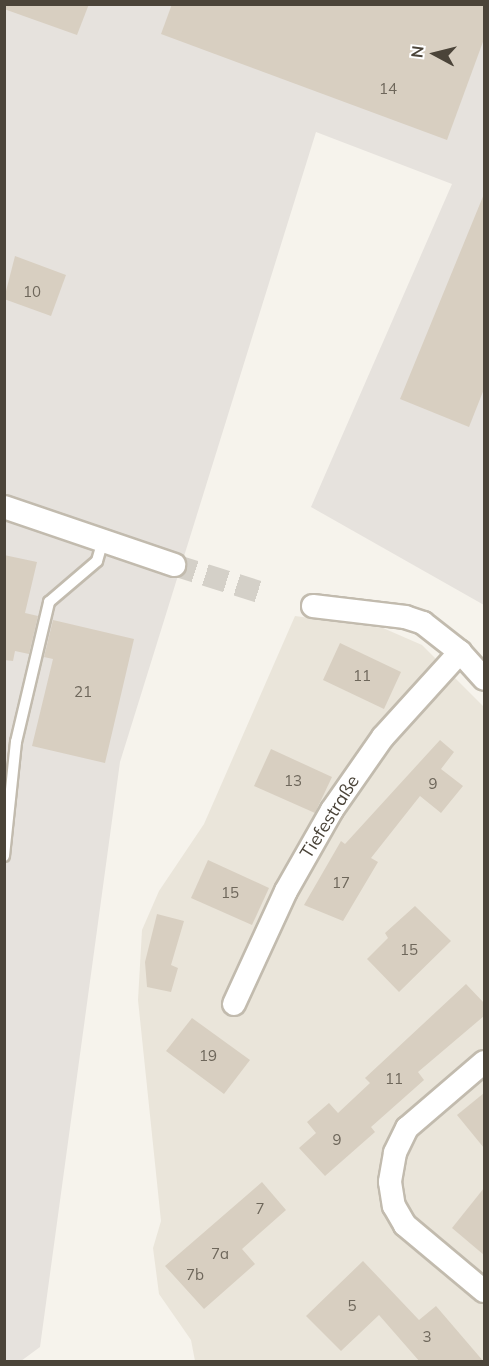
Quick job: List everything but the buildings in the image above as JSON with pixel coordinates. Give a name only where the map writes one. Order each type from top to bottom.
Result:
[{"type":"street","points":[[4,507],[174,565]]},
{"type":"street","points":[[313,606],[405,617],[432,629],[460,652],[484,679]]},
{"type":"street","name":"Tiefestraße","points":[[234,1005],[286,891],[332,810],[383,737],[460,652]]},
{"type":"street","points":[[484,1062],[408,1128],[394,1153],[390,1182],[394,1206],[405,1225],[484,1292]]},
{"type":"lane","points":[[4,856],[16,742],[49,602],[97,561],[103,540]]},
{"type":"shaded area","points":[[5,5],[484,5],[484,605],[311,507],[452,184],[316,132],[120,762],[40,1347],[21,1361],[5,1362]]},
{"type":"shaded area","points":[[295,616],[383,628],[422,645],[484,707],[484,1361],[195,1361],[191,1340],[159,1294],[153,1248],[161,1221],[138,1000],[142,930],[159,891],[204,824]]},
{"type":"tunnel","points":[[174,565],[263,593]]}]
